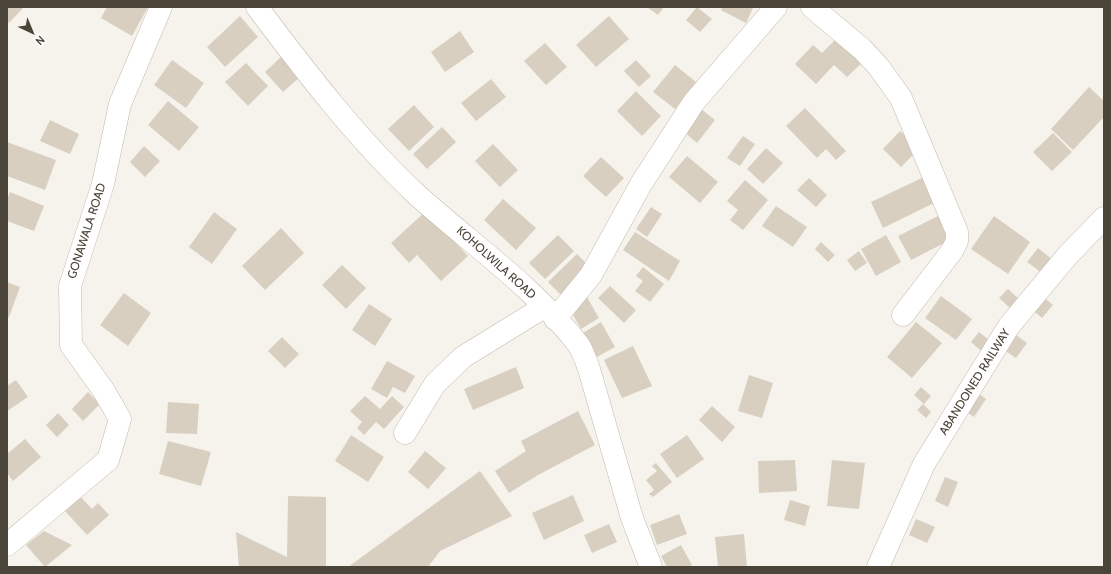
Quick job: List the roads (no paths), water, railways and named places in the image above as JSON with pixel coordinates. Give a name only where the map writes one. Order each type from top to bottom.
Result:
[{"type":"street","name":"GONAWALA ROAD","points":[[7,545],[108,460],[120,419],[104,391],[71,345],[70,286],[103,184],[120,104],[160,7]]},
{"type":"street","name":"KOHOLWILA ROAD","points":[[257,7],[352,126],[416,193],[550,313],[579,346],[589,369],[632,518],[651,567]]},
{"type":"street","points":[[405,433],[435,384],[463,357],[550,313],[591,275],[641,184],[694,102],[776,7]]},
{"type":"street","points":[[812,7],[878,66],[901,98],[957,232],[957,241],[952,251],[903,315]]},
{"type":"street","name":"ABANDONED RAILWAY","points":[[878,567],[924,464],[1009,326],[1068,255],[1104,218]]}]
